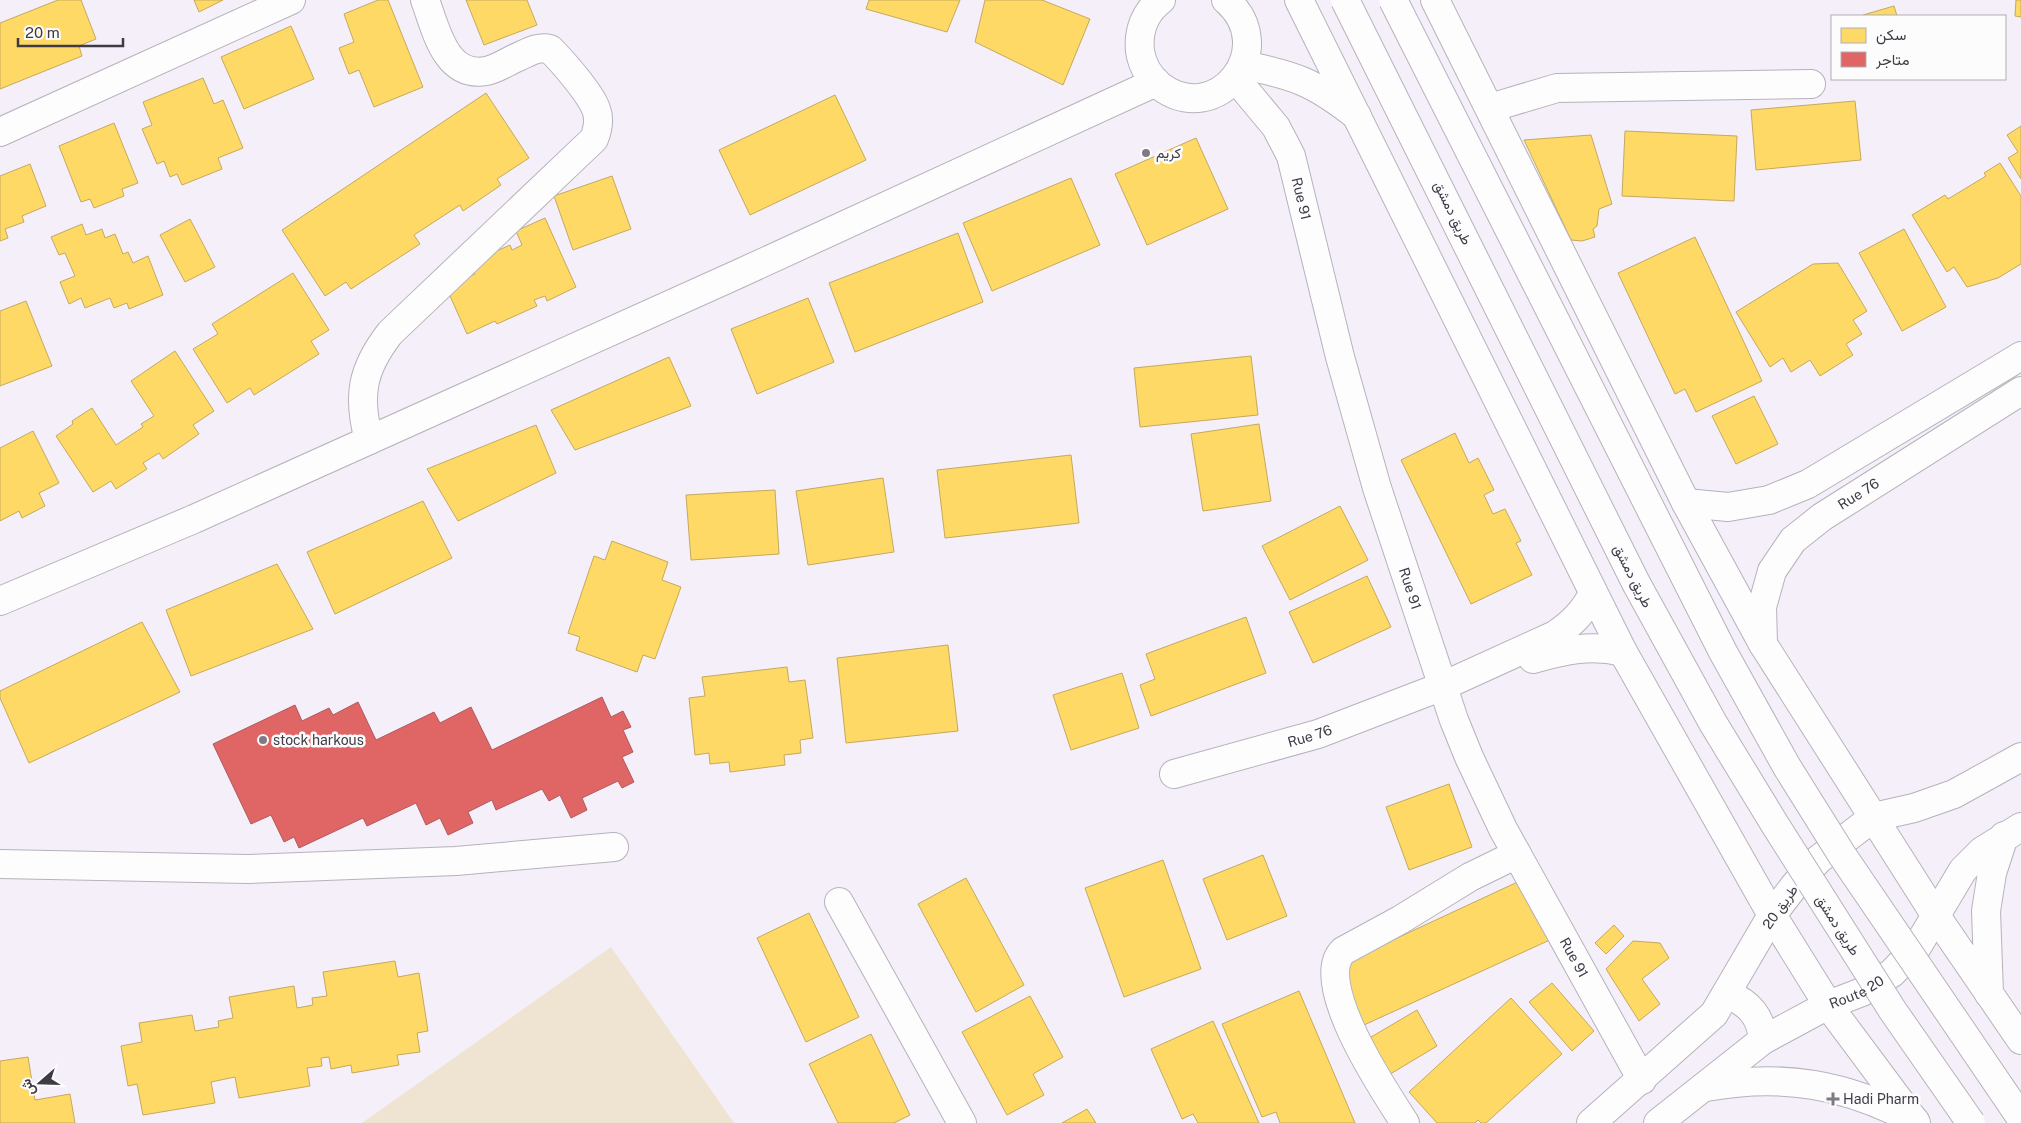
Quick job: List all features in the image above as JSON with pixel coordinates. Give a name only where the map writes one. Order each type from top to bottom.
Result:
[{"type":"main road","points":[[0,132],[291,0]]},
{"type":"main road","points":[[369,440],[363,418],[362,395],[366,373],[376,351],[390,333],[594,139],[598,130],[596,109],[591,100],[550,49],[537,48],[487,71],[467,71],[454,63],[444,50],[425,0]]},
{"type":"main road","points":[[1155,1],[1146,17],[1140,34],[1140,52],[1145,68],[1156,82],[1168,91],[1181,97],[1197,98],[1211,95],[1240,72],[1248,50],[1243,20],[1226,0]]},
{"type":"main road","points":[[1299,0],[1593,594],[1624,652],[1772,915],[1828,1005],[1915,1122]]},
{"type":"main road","name":"طريق دمشق","points":[[1345,0],[1636,583],[1709,715],[1774,823],[1878,986],[1971,1123]]},
{"type":"main road","points":[[1393,0],[1732,669],[1788,767],[1842,855],[2021,1118]]},
{"type":"main road","points":[[1435,0],[1686,503],[1763,644],[1936,916],[1989,996],[2021,1040]]},
{"type":"main road","points":[[1240,72],[1283,72],[1321,89],[1356,116]]},
{"type":"main road","name":"Rue 91","points":[[1240,72],[1276,127],[1291,156],[1340,357],[1374,478],[1412,600],[1469,757],[1517,854],[1642,1080]]},
{"type":"main road","points":[[0,601],[194,520],[736,275],[1156,82]]},
{"type":"main road","points":[[1490,108],[1557,88],[1811,84]]},
{"type":"main road","points":[[1686,503],[1728,507],[1769,500],[1808,484],[2021,356]]},
{"type":"main road","name":"Rue 76","points":[[1763,644],[1762,606],[1772,571],[1793,540],[1822,517],[2021,391]]},
{"type":"main road","points":[[1840,464],[1857,495]]},
{"type":"main road","name":"Rue 76","points":[[1174,774],[1318,734],[1443,686],[1556,635],[1571,624],[1584,610],[1593,594]]},
{"type":"main road","name":"Rue 76","points":[[1443,686],[1567,650],[1596,647],[1624,652]]},
{"type":"main road","name":"طريق 20","points":[[1592,1123],[1714,1014],[1772,915],[1795,885],[1818,860],[1874,817],[1914,808],[1954,794],[2021,757]]},
{"type":"main road","points":[[1989,996],[1986,911],[1992,873],[2012,831]]},
{"type":"main road","name":"Route 20","points":[[1658,1123],[1763,1040],[1828,1005],[1862,992],[1892,972],[1917,947],[1948,892],[1963,870],[1982,851],[2012,831]]},
{"type":"main road","points":[[0,864],[248,869],[456,861],[614,847]]},
{"type":"main road","points":[[1404,1123],[1373,1072],[1345,1015],[1334,976],[1337,957],[1343,951],[1400,920],[1470,877],[1517,854]]},
{"type":"main road","points":[[839,902],[962,1123]]},
{"type":"main road","points":[[1727,994],[1749,1006],[1757,1016],[1762,1027],[1763,1040]]},
{"type":"main road","points":[[1704,1088],[1758,1081],[1812,1084],[1865,1098],[1915,1122]]},
{"type":"shaded area","points":[[611,947],[734,1123],[362,1123]]},
{"type":"building: سكن","points":[[58,0],[81,0],[96,39],[79,46],[82,56],[0,89],[0,23]]},
{"type":"building: سكن","points":[[194,0],[223,0],[199,12]]},
{"type":"building: سكن","points":[[378,0],[388,0],[423,87],[374,107],[359,70],[349,74],[339,48],[354,42],[344,14]]},
{"type":"building: سكن","points":[[466,0],[527,0],[537,25],[484,45]]},
{"type":"building: سكن","points":[[869,0],[960,0],[947,32],[866,9]]},
{"type":"building: سكن","points":[[985,0],[1042,0],[1090,19],[1063,85],[975,42]]},
{"type":"building: سكن","points":[[2016,0],[2021,0],[2021,17],[2015,16]]},
{"type":"building: سكن","points":[[1894,6],[1897,15],[1863,15]]},
{"type":"building: سكن","points":[[291,26],[314,79],[244,109],[221,57]]},
{"type":"building: سكن","points":[[203,78],[214,104],[223,100],[243,148],[218,158],[222,169],[182,185],[177,174],[170,177],[164,161],[157,164],[142,129],[152,125],[143,102]]},
{"type":"building: سكن","points":[[486,93],[529,158],[497,179],[501,185],[463,211],[460,205],[414,235],[420,244],[351,289],[346,282],[325,296],[282,230]]},
{"type":"building: سكن","points":[[835,95],[866,160],[750,215],[719,150]]},
{"type":"building: سكن","points":[[1855,101],[1861,160],[1756,170],[1751,110]]},
{"type":"building: سكن","points":[[114,123],[138,183],[122,189],[124,196],[94,208],[90,199],[81,202],[59,146]]},
{"type":"building: سكن","points":[[2021,126],[2021,179],[2008,158],[2018,152],[2007,135]]},
{"type":"building: سكن","points":[[1625,131],[1737,136],[1734,201],[1622,196]]},
{"type":"building: سكن","points":[[1591,135],[1612,204],[1599,209],[1597,226],[1593,229],[1595,237],[1582,241],[1571,240],[1524,140]]},
{"type":"building: سكن","points":[[1196,138],[1228,209],[1147,245],[1115,174]]},
{"type":"building: سكن","points":[[2000,163],[2021,196],[2021,264],[1998,278],[1967,287],[1954,267],[1947,272],[1912,215],[1945,195],[1948,199],[1986,176],[1984,173]]},
{"type":"building: سكن","points":[[30,164],[46,206],[22,216],[24,222],[5,229],[8,238],[0,241],[0,176]]},
{"type":"building: سكن","points":[[612,176],[631,229],[573,250],[554,196]]},
{"type":"building: سكن","points":[[1071,178],[1100,245],[992,291],[963,223]]},
{"type":"building: سكن","points":[[545,218],[576,287],[547,301],[545,296],[534,300],[537,306],[497,324],[495,321],[467,334],[446,287],[475,274],[470,263],[510,245],[512,250],[522,245],[516,231]]},
{"type":"building: سكن","points":[[190,219],[215,267],[185,282],[160,235]]},
{"type":"building: سكن","points":[[82,224],[86,235],[102,229],[105,238],[115,234],[123,254],[128,252],[133,263],[148,256],[163,295],[129,309],[127,303],[114,308],[110,298],[85,308],[81,298],[69,304],[60,282],[75,276],[65,253],[59,255],[51,237]]},
{"type":"building: سكن","points":[[1904,229],[1946,307],[1902,331],[1859,253]]},
{"type":"building: سكن","points":[[958,233],[983,302],[855,352],[829,283]]},
{"type":"building: سكن","points":[[1695,237],[1762,381],[1696,412],[1685,389],[1675,394],[1618,273]]},
{"type":"building: سكن","points":[[1838,263],[1867,311],[1853,320],[1862,334],[1846,344],[1853,355],[1820,376],[1810,360],[1791,372],[1783,358],[1770,367],[1736,312],[1813,264]]},
{"type":"building: سكن","points":[[293,273],[329,330],[311,341],[319,354],[254,395],[250,388],[227,403],[193,349],[218,334],[212,324]]},
{"type":"building: سكن","points":[[808,298],[834,362],[757,394],[731,329]]},
{"type":"building: سكن","points":[[26,301],[52,366],[0,386],[0,311]]},
{"type":"building: سكن","points":[[175,351],[214,411],[193,425],[199,434],[163,459],[159,453],[143,463],[147,469],[116,489],[111,481],[93,492],[56,436],[73,424],[72,421],[92,408],[116,445],[143,427],[141,424],[154,416],[131,381]]},
{"type":"building: سكن","points":[[1251,356],[1258,415],[1140,427],[1134,368]]},
{"type":"building: سكن","points":[[669,357],[691,406],[575,450],[551,410]]},
{"type":"building: سكن","points":[[1754,396],[1778,444],[1736,464],[1712,416]]},
{"type":"building: سكن","points":[[1259,424],[1271,501],[1203,511],[1191,434]]},
{"type":"building: سكن","points":[[536,425],[556,473],[458,521],[427,469]]},
{"type":"building: سكن","points":[[33,431],[59,483],[39,493],[45,506],[22,518],[19,511],[0,521],[0,448]]},
{"type":"building: سكن","points":[[1455,433],[1469,463],[1478,458],[1494,490],[1484,495],[1493,514],[1505,509],[1521,541],[1516,543],[1532,575],[1471,604],[1401,460]]},
{"type":"building: سكن","points":[[1071,455],[1079,523],[945,538],[937,470]]},
{"type":"building: سكن","points":[[883,478],[894,552],[808,565],[796,491]]},
{"type":"building: سكن","points":[[775,490],[779,554],[691,560],[686,495]]},
{"type":"building: سكن","points":[[423,501],[452,558],[335,614],[307,552]]},
{"type":"building: سكن","points":[[1340,506],[1368,560],[1290,600],[1262,546]]},
{"type":"building: سكن","points":[[612,541],[668,562],[662,580],[681,587],[655,659],[643,655],[637,672],[576,650],[580,637],[568,633],[594,556],[605,560]]},
{"type":"building: سكن","points":[[277,564],[313,629],[191,676],[166,610]]},
{"type":"building: سكن","points":[[1367,576],[1391,627],[1313,663],[1289,612]]},
{"type":"building: سكن","points":[[1246,617],[1266,673],[1151,716],[1140,685],[1155,679],[1146,654]]},
{"type":"building: سكن","points":[[142,622],[180,692],[29,763],[0,698],[0,691]]},
{"type":"building: سكن","points":[[948,645],[958,731],[846,743],[837,658]]},
{"type":"building: سكن","points":[[787,667],[789,682],[805,680],[813,738],[800,740],[801,753],[784,755],[785,765],[730,772],[729,762],[710,764],[709,753],[695,755],[689,698],[705,696],[702,677]]},
{"type":"building: سكن","points":[[1122,673],[1139,728],[1071,750],[1053,695]]},
{"type":"building: سكن","points":[[1449,784],[1472,847],[1409,870],[1386,807]]},
{"type":"building: سكن","points":[[1263,855],[1287,916],[1227,940],[1203,879]]},
{"type":"building: سكن","points":[[1163,860],[1201,969],[1124,997],[1085,888]]},
{"type":"building: سكن","points":[[966,878],[1024,985],[976,1012],[918,904]]},
{"type":"building: سكن","points":[[1524,879],[1552,939],[1364,1025],[1337,966]]},
{"type":"building: سكن","points":[[809,913],[859,1017],[806,1042],[757,938]]},
{"type":"building: سكن","points":[[1614,925],[1624,936],[1606,954],[1595,943]]},
{"type":"building: سكن","points":[[1633,941],[1660,943],[1669,958],[1642,979],[1660,1004],[1639,1021],[1606,969]]},
{"type":"building: سكن","points":[[395,961],[398,977],[419,973],[428,1031],[417,1033],[420,1052],[397,1055],[399,1065],[352,1073],[351,1065],[331,1069],[329,1057],[321,1058],[322,1066],[307,1068],[310,1086],[239,1098],[235,1077],[211,1082],[215,1103],[143,1115],[137,1084],[128,1086],[121,1046],[142,1042],[139,1023],[192,1015],[195,1031],[219,1027],[218,1021],[233,1018],[229,997],[294,986],[297,1008],[313,1005],[312,998],[327,996],[323,972]]},
{"type":"building: سكن","points":[[1552,983],[1594,1031],[1572,1051],[1529,1002]]},
{"type":"building: سكن","points":[[1299,991],[1355,1123],[1280,1123],[1276,1112],[1262,1117],[1222,1024]]},
{"type":"building: سكن","points":[[1030,996],[1063,1057],[1033,1074],[1044,1095],[1007,1115],[962,1032]]},
{"type":"building: سكن","points":[[1511,998],[1562,1054],[1486,1123],[1481,1123],[1478,1120],[1475,1123],[1437,1123],[1409,1092]]},
{"type":"building: سكن","points":[[1417,1010],[1437,1046],[1387,1076],[1366,1040]]},
{"type":"building: سكن","points":[[1213,1021],[1259,1123],[1198,1123],[1193,1114],[1182,1119],[1151,1049]]},
{"type":"building: سكن","points":[[871,1034],[910,1115],[894,1123],[838,1123],[809,1064]]},
{"type":"building: سكن","points":[[28,1057],[35,1100],[70,1094],[75,1123],[0,1123],[0,1061]]},
{"type":"building: سكن","points":[[1087,1109],[1096,1123],[1062,1123]]},
{"type":"building: متاجر","points":[[602,697],[611,717],[623,711],[631,727],[623,730],[633,752],[622,757],[634,782],[622,788],[618,781],[582,798],[587,810],[571,818],[560,795],[549,801],[542,789],[496,810],[492,800],[468,812],[473,823],[448,835],[440,818],[426,825],[416,803],[367,826],[363,818],[299,848],[294,837],[284,842],[271,815],[251,824],[213,744],[295,705],[302,721],[329,708],[333,715],[358,702],[376,740],[434,712],[440,723],[471,707],[492,750]]},
{"type":"place","name":"كريم","points":[[1146,153]]},
{"type":"place","name":"stock harkous","points":[[263,740]]},
{"type":"place","name":"Hadi Pharm","points":[[1833,1099]]}]
